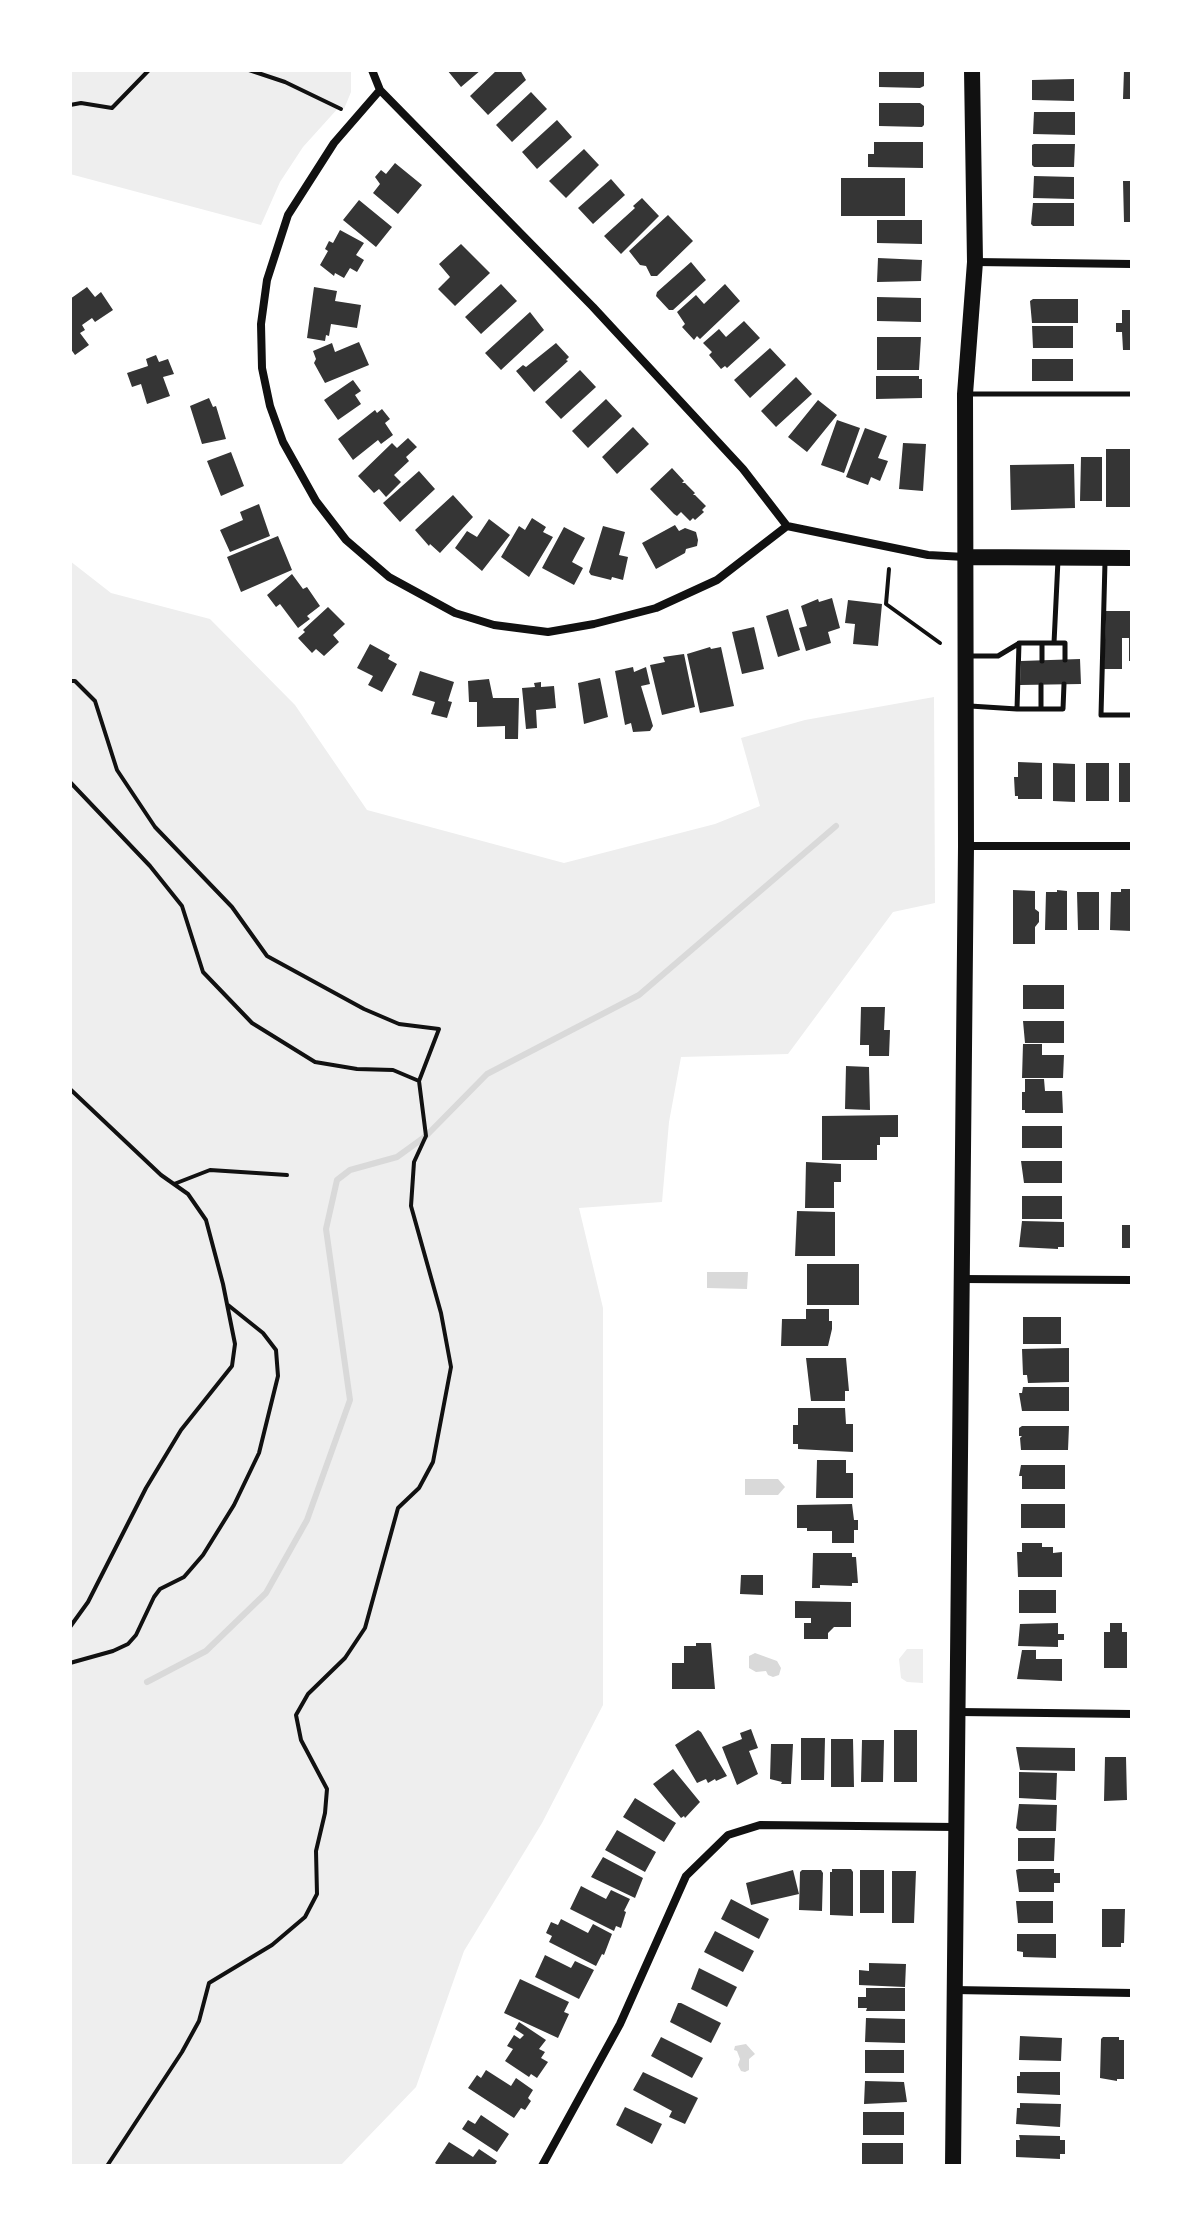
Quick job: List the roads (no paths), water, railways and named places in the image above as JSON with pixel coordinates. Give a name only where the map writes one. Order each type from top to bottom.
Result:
[{"type":"main road","points":[[953,2166],[966,846],[965,394],[975,262],[972,70]]},
{"type":"main road","points":[[965,557],[1132,558]]},
{"type":"street","points":[[372,70],[380,90],[593,307],[743,469],[787,526],[928,555],[965,557]]},
{"type":"street","points":[[380,90],[334,143],[288,215],[267,280],[261,324],[262,368],[270,406],[283,442],[316,501],[346,540],[389,577],[455,613],[494,625],[548,632],[656,608],[717,580],[787,526]]},
{"type":"street","points":[[975,262],[1132,264]]},
{"type":"street","points":[[966,846],[1132,846]]},
{"type":"street","points":[[960,1279],[1132,1280]]},
{"type":"street","points":[[959,1712],[1132,1714]]},
{"type":"street","points":[[542,2166],[620,2024],[686,1876],[728,1835],[760,1825],[956,1827]]},
{"type":"street","points":[[954,1990],[1132,1993]]},
{"type":"lane","points":[[965,394],[1132,394]]},
{"type":"lane","points":[[1105,557],[1101,715],[1132,715]]},
{"type":"lane","points":[[1054,643],[1058,558]]},
{"type":"lane","points":[[1017,709],[1019,643]]},
{"type":"lane","points":[[965,656],[998,656],[1019,643],[1065,643],[1065,660]]},
{"type":"lane","points":[[1042,643],[1042,661]]},
{"type":"lane","points":[[965,706],[1063,709],[1064,684]]},
{"type":"lane","points":[[1041,685],[1041,709]]},
{"type":"waterway","points":[[147,1682],[206,1651],[266,1593],[307,1520],[350,1400],[326,1229],[337,1180],[350,1170],[397,1157],[426,1136],[487,1074],[639,995],[836,826]]}]
